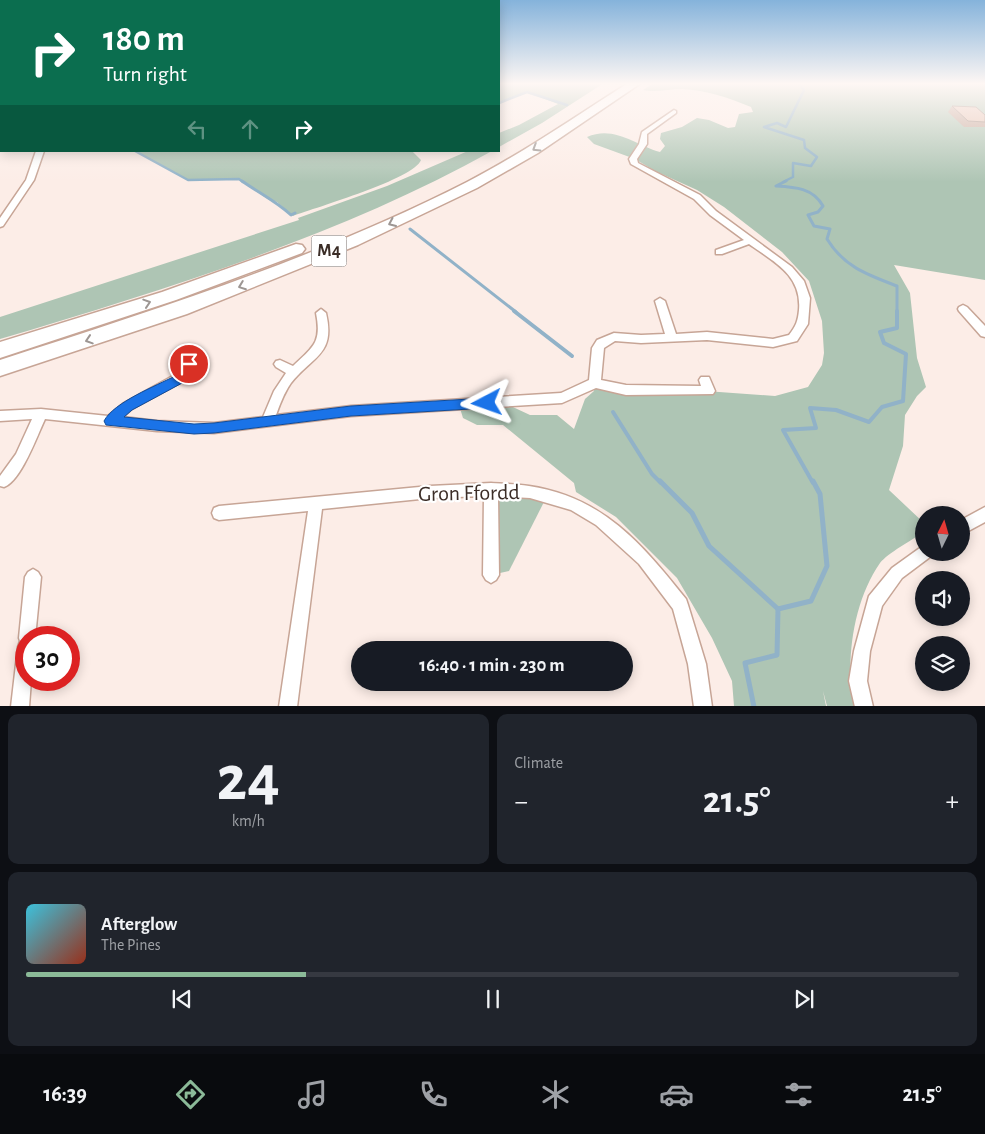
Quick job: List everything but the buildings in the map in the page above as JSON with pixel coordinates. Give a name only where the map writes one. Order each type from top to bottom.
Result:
[{"type":"highway","name":"M4","points":[[0,350],[169,296],[338,232],[461,176],[564,116]]},
{"type":"highway","name":"M4","points":[[0,368],[180,309],[305,262],[442,200],[504,167],[584,116]]},
{"type":"street","points":[[595,383],[598,348],[607,339],[622,336],[672,338],[707,336],[773,343],[793,338],[801,330],[806,306],[803,289],[799,281],[781,262],[713,213],[697,197],[635,164],[633,159],[642,144],[644,133],[668,116]]},
{"type":"street","points":[[0,224],[27,184],[40,152]]},
{"type":"street","points":[[719,252],[752,240]]},
{"type":"street","points":[[660,301],[672,338]]},
{"type":"street","points":[[962,308],[985,333]]},
{"type":"street","points":[[268,421],[279,392],[286,380],[320,346],[325,336],[325,327],[321,313]]},
{"type":"street","points":[[110,421],[128,406],[185,375],[189,364]]},
{"type":"street","points":[[280,364],[295,372]]},
{"type":"street","points":[[0,416],[41,414],[194,429],[351,411],[562,398],[595,383],[626,390],[709,391],[705,380]]},
{"type":"street","points":[[4,481],[21,458],[41,414]]},
{"type":"street","points":[[490,490],[491,575]]},
{"type":"street","name":"Gron Ffordd","points":[[219,513],[430,492],[490,490],[530,492],[574,505],[601,520],[644,559],[680,605],[697,664],[702,706]]},
{"type":"street","points":[[288,706],[316,504]]},
{"type":"street","points":[[970,523],[985,514]]},
{"type":"street","points":[[864,706],[858,681],[862,651],[876,602],[897,573],[915,560]]},
{"type":"street","points":[[28,626],[33,577]]},
{"type":"street","points":[[20,706],[22,691]]},
{"type":"green space","points":[[536,116],[553,116],[500,146],[500,133]]},
{"type":"green space","points":[[738,116],[985,116],[985,280],[894,265],[910,293],[917,358],[926,387],[917,396],[905,415],[903,446],[889,490],[915,515],[915,538],[894,551],[880,563],[863,595],[851,651],[851,689],[854,706],[827,706],[823,691],[826,706],[734,706],[732,681],[712,638],[677,578],[616,517],[576,492],[574,483],[503,425],[477,425],[463,418],[459,405],[502,402],[530,415],[557,415],[574,429],[585,399],[594,391],[595,383],[775,396],[808,387],[822,365],[824,353],[822,321],[809,281],[782,252],[724,207],[697,190],[655,171],[635,159],[594,144],[587,137],[606,133],[624,137],[660,152],[665,146],[660,139],[661,133],[682,127],[697,118],[709,120],[728,128],[735,127]]},
{"type":"green space","points":[[137,152],[413,152],[421,160],[414,167],[384,184],[293,216],[277,202],[269,200],[239,179],[188,180]]},
{"type":"green space","points":[[466,152],[490,152],[435,181],[375,209],[314,234],[188,280],[0,339],[0,317],[299,220],[298,218],[387,186]]},
{"type":"green space","points":[[491,489],[547,496],[509,571],[491,575]]},
{"type":"waterway","points":[[783,182],[793,177],[793,163],[811,166],[817,157],[805,148],[804,140],[764,127],[777,123],[786,127],[791,116]]},
{"type":"waterway","points":[[137,152],[188,180],[239,179],[243,182]]},
{"type":"waterway","points":[[242,181],[291,215],[295,213]]},
{"type":"waterway","points":[[786,181],[776,186],[803,190],[814,195],[819,200],[823,206],[818,212],[808,215],[814,226],[830,229],[827,239],[841,257],[867,274],[897,286],[897,328],[880,332],[884,343],[906,354],[903,401],[882,407],[869,422],[836,410],[810,408],[816,428],[783,430],[813,483]]},
{"type":"waterway","points":[[410,229],[516,312]]},
{"type":"waterway","points":[[514,311],[572,356]]},
{"type":"waterway","points":[[613,412],[652,474],[661,483]]},
{"type":"waterway","points":[[660,481],[692,513],[709,546],[778,609]]},
{"type":"waterway","points":[[778,609],[811,601],[827,566],[820,494],[813,481]]},
{"type":"waterway","points":[[754,706],[745,663],[777,655],[778,609]]},
{"type":"route","points":[[189,364],[185,375],[128,406],[110,421],[194,429],[351,411],[487,403]]}]
